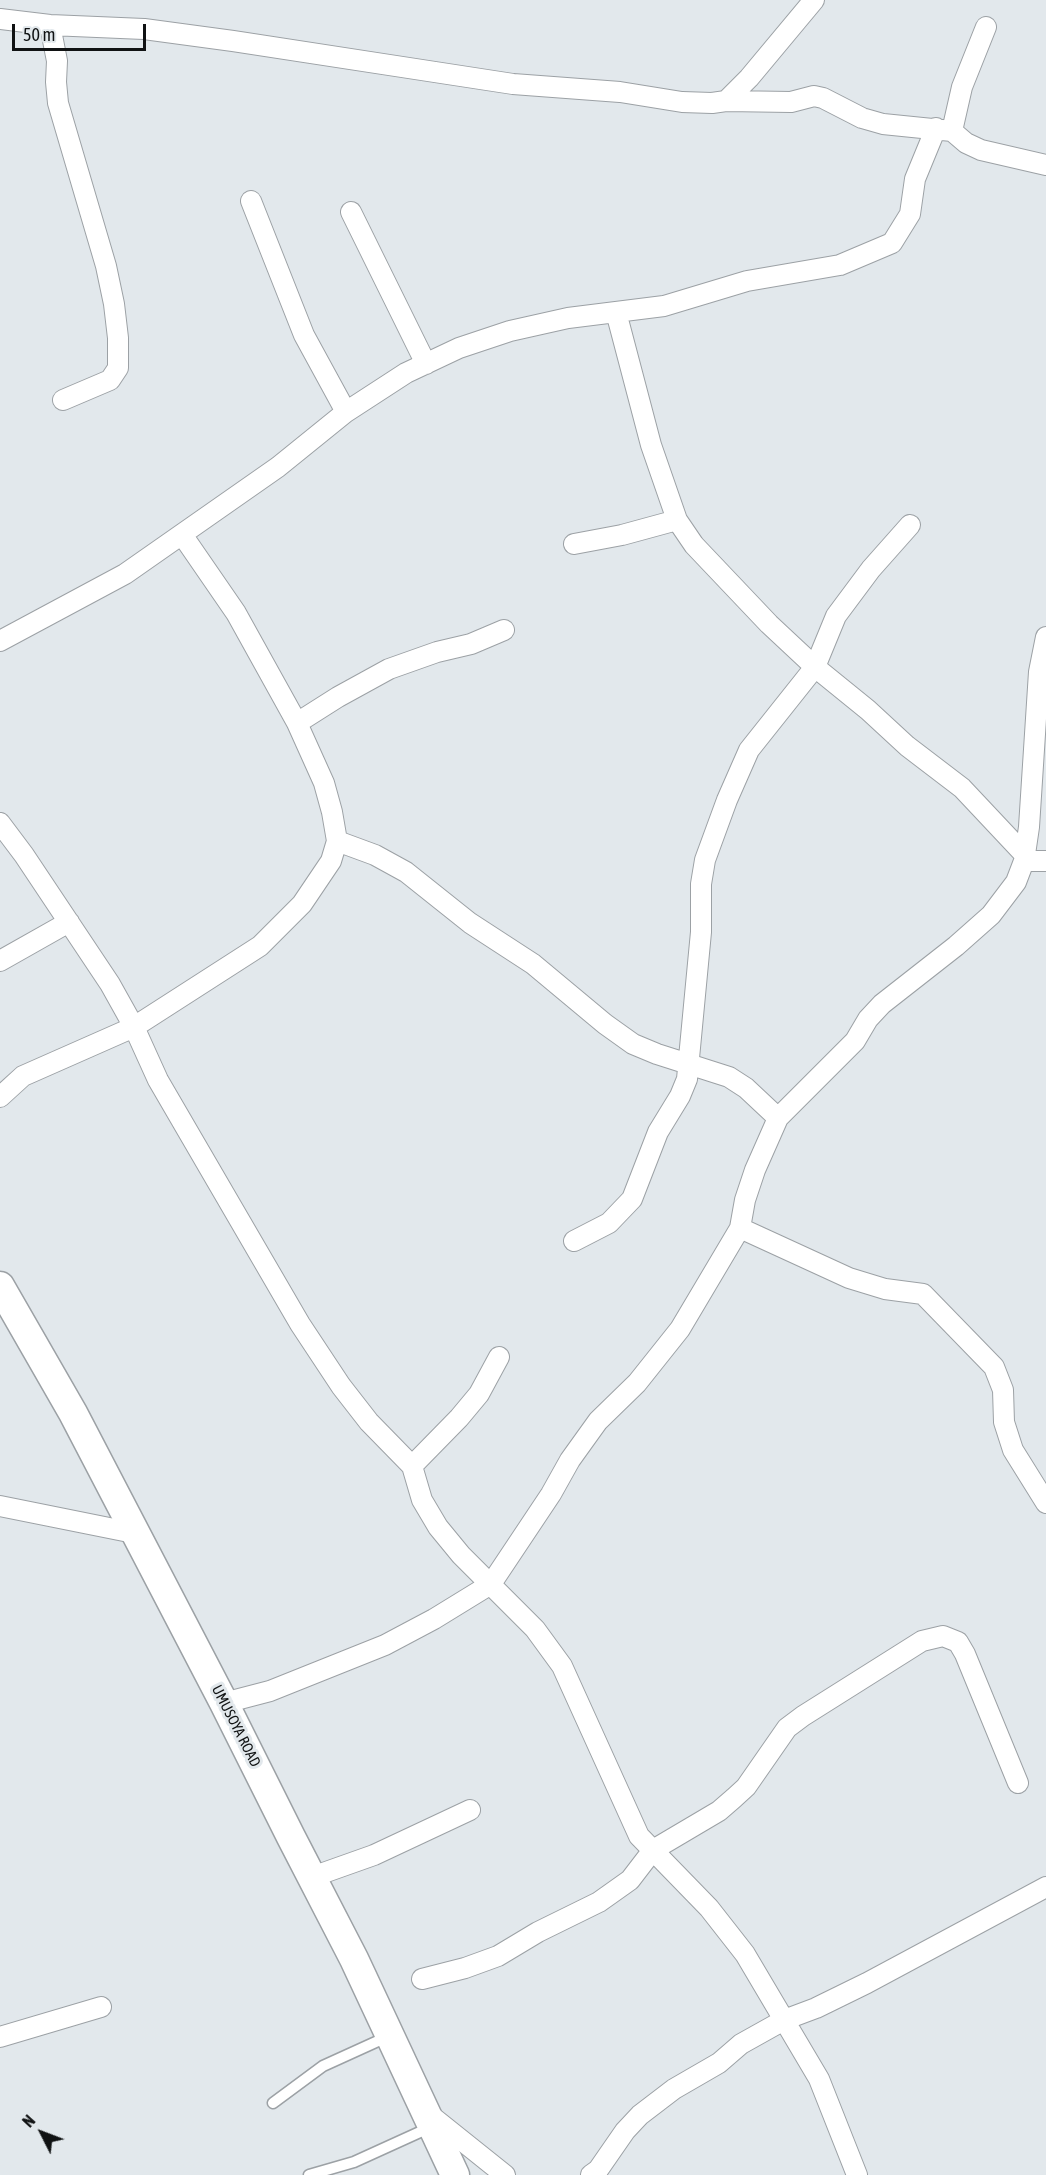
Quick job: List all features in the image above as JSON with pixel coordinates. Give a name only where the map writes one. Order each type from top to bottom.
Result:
[{"type":"main road","name":"UMUSOYA ROAD","points":[[0,1286],[73,1413],[224,1703],[391,2035],[455,2175]]},
{"type":"street","points":[[726,100],[749,78],[814,0]]},
{"type":"street","points":[[0,19],[50,25],[144,29],[513,84],[620,92],[682,102],[726,100],[791,102],[814,96],[823,98],[862,118],[883,124],[944,129],[981,150],[1046,165]]},
{"type":"street","points":[[50,25],[57,61],[58,103],[106,266],[118,338],[118,368],[110,380],[63,400]]},
{"type":"street","points":[[0,641],[125,574],[183,536],[278,467],[346,412],[406,373],[459,348],[510,331],[568,318],[664,306],[747,281],[840,265],[892,243],[910,214],[915,179],[944,129],[986,27]]},
{"type":"street","points":[[749,78],[767,102]]},
{"type":"street","points":[[251,201],[304,335],[346,412]]},
{"type":"street","points":[[351,212],[426,364]]},
{"type":"street","points":[[616,312],[651,445],[677,520],[694,545],[815,668],[962,788],[1024,858],[1046,861]]},
{"type":"street","points":[[574,544],[622,535],[677,520]]},
{"type":"street","points":[[574,1241],[609,1223],[632,1199],[658,1132],[680,1096],[689,1065],[702,932],[701,884],[705,860],[727,800],[749,750],[815,668],[836,616],[871,569],[910,525]]},
{"type":"street","points":[[0,1097],[23,1076],[134,1026],[260,946],[302,904],[331,861],[337,841],[332,812],[324,783],[297,723],[236,613],[183,536]]},
{"type":"street","points":[[297,723],[389,669],[437,652],[471,644],[504,630]]},
{"type":"street","points":[[224,1703],[270,1691],[385,1645],[434,1619],[490,1584],[551,1494],[570,1460],[598,1421],[637,1383],[680,1329],[740,1228],[745,1200],[755,1170],[778,1118],[855,1041],[868,1019],[882,1004],[956,946],[991,915],[1016,882],[1024,858],[1029,826],[1040,672],[1046,638]]},
{"type":"street","points":[[0,823],[110,984],[134,1026],[158,1080],[300,1324],[341,1386],[369,1422],[412,1466],[422,1500],[438,1527],[460,1555],[535,1629],[562,1666],[639,1836],[709,1908],[746,1954],[819,2079],[857,2175]]},
{"type":"street","points":[[337,841],[375,855],[406,872],[470,923],[533,964],[604,1024],[633,1044],[729,1077],[746,1088],[778,1118]]},
{"type":"street","points":[[0,961],[69,922]]},
{"type":"street","points":[[740,1228],[849,1278],[885,1289],[923,1294],[994,1367],[1003,1390],[1004,1422],[1013,1450],[1046,1503]]},
{"type":"street","points":[[412,1466],[479,1394],[499,1357]]},
{"type":"street","points":[[0,1506],[134,1533]]},
{"type":"street","points":[[422,1979],[465,1968],[498,1956],[538,1932],[599,1902],[630,1880],[653,1850],[719,1811],[746,1787],[787,1728],[922,1641],[943,1636],[958,1642],[1018,1783]]},
{"type":"street","points":[[312,1877],[374,1855],[470,1810]]},
{"type":"street","points":[[591,2175],[598,2170],[625,2131],[640,2115],[674,2089],[719,2063],[741,2044],[784,2020],[816,2008],[867,1983],[1046,1887]]},
{"type":"street","points":[[0,2037],[101,2007]]},
{"type":"street","points":[[430,2119],[505,2175]]},
{"type":"lane","points":[[273,2103],[323,2066],[391,2035]]},
{"type":"lane","points":[[309,2175],[354,2162],[430,2119]]}]
